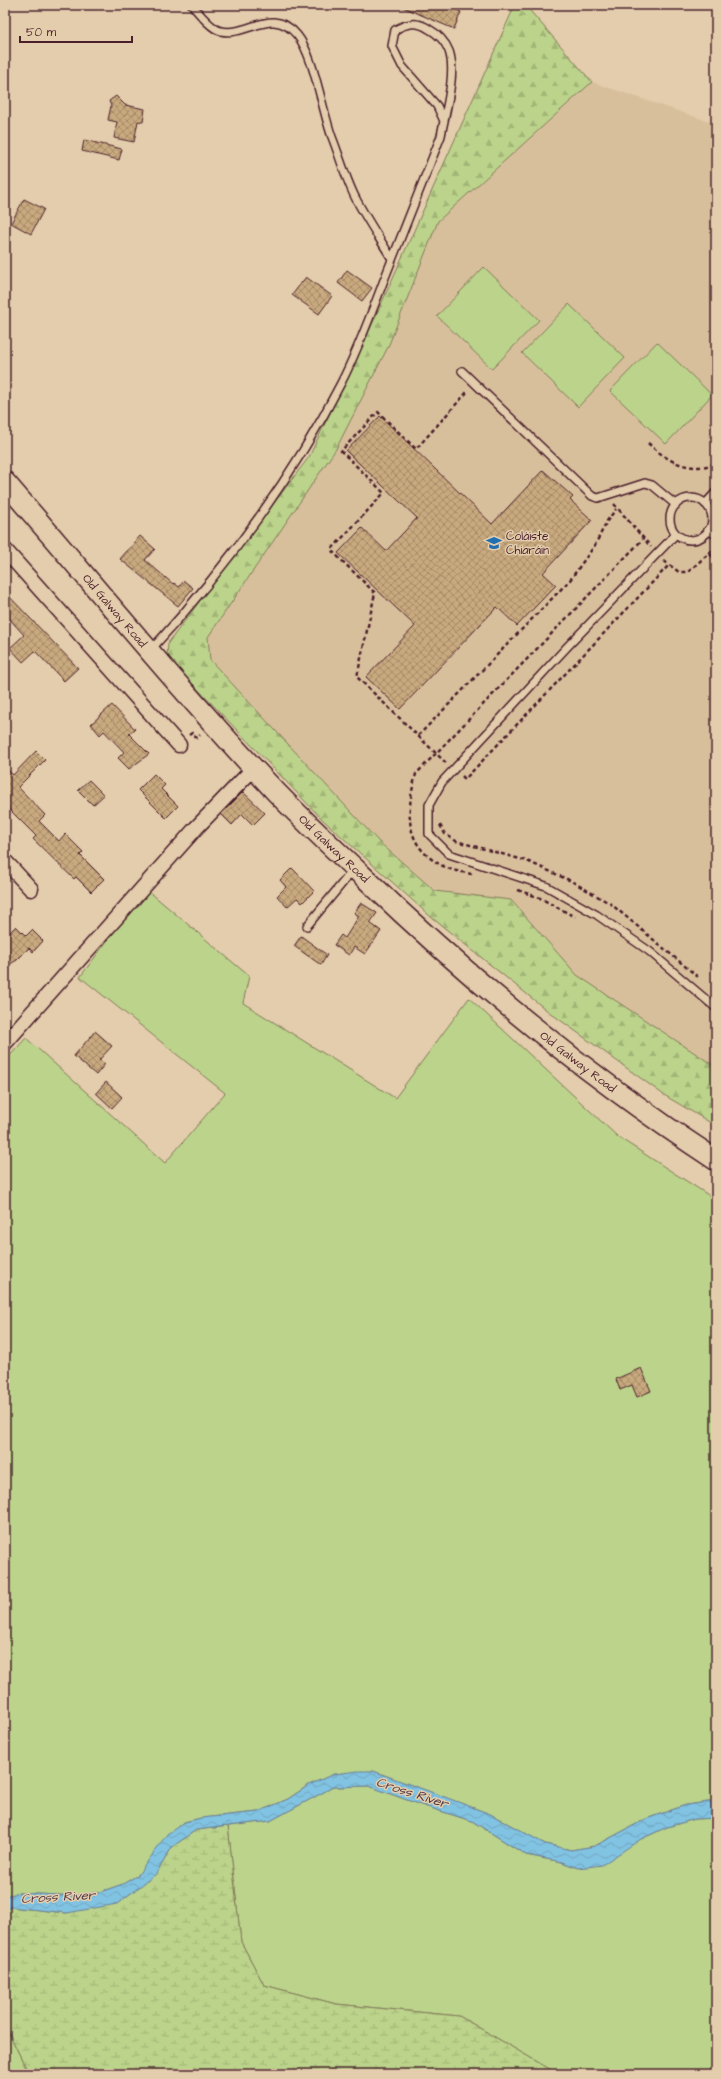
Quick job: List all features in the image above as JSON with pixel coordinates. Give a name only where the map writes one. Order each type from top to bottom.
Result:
[{"type":"main road","name":"Old Galway Road","points":[[5,482],[213,724],[307,823],[354,868],[426,936],[529,1024],[629,1101],[716,1160]]},
{"type":"street","points":[[5,550],[179,745]]},
{"type":"street","points":[[5,1043],[196,828],[254,768]]},
{"type":"street","points":[[6,864],[31,889]]},
{"type":"lane","points":[[192,5],[202,18],[220,31],[237,30],[268,21],[285,25],[296,34],[306,47],[332,136],[356,198],[392,259]]},
{"type":"lane","points":[[150,651],[233,551],[292,471],[342,382],[441,136],[444,121],[452,64],[449,50],[439,35],[423,25],[407,23],[395,30],[392,46],[402,66],[437,106],[444,121]]},
{"type":"lane","points":[[462,371],[592,496],[598,498],[645,483],[652,485],[676,505]]},
{"type":"lane","points":[[705,504],[716,492]]},
{"type":"lane","points":[[693,498],[705,504],[712,515],[712,522],[708,530],[701,537],[695,540],[682,538],[676,534],[670,523],[670,517],[676,505],[681,501],[693,498]]},
{"type":"lane","points":[[708,530],[716,536]]},
{"type":"lane","points":[[676,534],[442,782],[429,805],[429,834],[449,854],[546,886],[597,915],[649,951],[716,1008]]},
{"type":"lane","points":[[307,926],[354,868]]},
{"type":"path","points":[[475,384],[416,449],[378,412],[341,451],[384,493],[331,550],[375,593],[357,677],[435,753],[465,779],[669,565]]},
{"type":"path","points":[[648,443],[661,456],[681,465],[698,468],[716,464]]},
{"type":"path","points":[[418,736],[570,580],[595,545],[607,521],[616,509]]},
{"type":"path","points":[[479,876],[446,868],[429,858],[416,843],[410,825],[409,802],[416,774],[643,538]]},
{"type":"path","points":[[710,554],[716,560]]},
{"type":"path","points":[[179,745],[192,733],[196,738],[213,724]]},
{"type":"path","points":[[513,888],[540,898],[582,920]]},
{"type":"shaded area","name":"Coláiste Chiaráin","points":[[592,82],[716,124],[716,1067],[577,975],[511,900],[435,891],[379,842],[210,660],[208,637],[336,449],[388,347],[438,221]]},
{"type":"green space","points":[[515,5],[525,5],[592,82],[438,221],[388,347],[336,449],[208,637],[210,660],[379,842],[435,891],[511,900],[577,975],[716,1067],[716,1126],[664,1095],[549,1012],[431,917],[322,819],[167,657],[168,643],[309,457],[370,329]]},
{"type":"green space","points":[[484,267],[539,320],[492,369],[437,316]]},
{"type":"green space","points":[[569,304],[625,358],[578,407],[522,353]]},
{"type":"green space","points":[[657,342],[712,395],[666,444],[610,391]]},
{"type":"green space","points":[[146,889],[249,976],[243,1003],[395,1098],[469,998],[618,1137],[716,1200],[716,1801],[686,1805],[646,1819],[595,1846],[571,1850],[545,1844],[490,1814],[373,1771],[334,1774],[309,1785],[288,1799],[258,1812],[201,1818],[184,1822],[138,1875],[123,1884],[103,1891],[76,1896],[19,1893],[5,1896],[5,1061],[26,1038],[165,1163],[225,1093],[80,977]]},
{"type":"green space","points":[[369,1786],[418,1804],[472,1821],[526,1855],[562,1862],[578,1868],[667,1827],[695,1819],[716,1818],[716,2074],[558,2074],[459,2016],[336,2004],[264,1985],[241,1942],[228,1826],[270,1821],[333,1787]]},
{"type":"green space","points":[[228,1826],[241,1942],[264,1985],[336,2004],[459,2016],[558,2074],[29,2074],[5,2025],[5,1910],[10,1907],[67,1913],[156,1874],[172,1847],[196,1830]]},
{"type":"green space","points":[[5,2025],[29,2074],[5,2074]]},
{"type":"water","name":"Cross River","points":[[373,1771],[442,1796],[490,1814],[545,1844],[571,1850],[595,1846],[646,1819],[686,1805],[716,1801],[716,1818],[695,1819],[667,1827],[641,1839],[602,1865],[578,1868],[562,1862],[526,1855],[472,1821],[418,1804],[369,1786],[333,1787],[270,1821],[196,1830],[172,1847],[156,1874],[117,1904],[67,1913],[11,1907],[5,1910],[5,1896],[19,1893],[76,1896],[103,1891],[123,1884],[138,1875],[167,1834],[185,1822],[201,1818],[258,1812],[288,1799],[309,1785],[334,1774]]},
{"type":"building","points":[[398,5],[445,5],[461,12],[454,29]]},
{"type":"building","points":[[116,96],[125,105],[145,109],[143,122],[138,121],[134,142],[114,138],[117,122],[108,120],[111,106],[109,101]]},
{"type":"building","points":[[84,140],[122,149],[119,160],[82,151]]},
{"type":"building","points":[[24,199],[44,209],[31,234],[11,223]]},
{"type":"building","points":[[347,270],[372,288],[362,301],[338,283]]},
{"type":"building","points":[[306,277],[332,296],[319,314],[292,295]]},
{"type":"building","points":[[380,416],[492,524],[543,470],[573,497],[570,500],[592,520],[543,573],[556,585],[517,626],[497,607],[400,709],[366,677],[415,626],[338,553],[362,528],[386,551],[417,518],[346,451]]},
{"type":"building","points":[[140,536],[155,549],[145,560],[173,584],[174,583],[179,587],[184,581],[193,588],[178,606],[120,559]]},
{"type":"building","points":[[5,592],[78,668],[64,681],[35,651],[23,662],[10,648],[24,635],[5,614]]},
{"type":"building","points":[[112,705],[135,729],[129,734],[149,754],[129,769],[118,758],[124,752],[104,731],[100,735],[91,724]]},
{"type":"building","points":[[36,751],[45,760],[18,787],[45,815],[39,821],[59,841],[65,834],[83,852],[80,855],[104,879],[91,892],[76,877],[74,879],[33,839],[36,836],[5,805],[5,767],[13,775]]},
{"type":"building","points":[[154,774],[165,785],[161,789],[178,806],[166,818],[138,790]]},
{"type":"building","points":[[89,780],[104,795],[93,805],[78,790]]},
{"type":"building","points":[[243,792],[265,813],[253,825],[242,814],[232,825],[221,814]]},
{"type":"building","points":[[292,868],[314,891],[302,903],[297,898],[287,907],[277,896],[286,887],[280,880]]},
{"type":"building","points":[[361,903],[377,913],[370,923],[381,931],[365,954],[354,947],[349,955],[334,945],[341,935],[345,938],[359,916],[354,913]]},
{"type":"building","points":[[16,926],[26,936],[32,930],[43,941],[33,952],[29,948],[17,960],[5,967],[5,959],[9,952],[5,948],[5,937]]},
{"type":"building","points":[[301,936],[327,955],[321,965],[294,946]]},
{"type":"building","points":[[95,1031],[112,1046],[99,1060],[105,1064],[96,1075],[74,1056]]},
{"type":"building","points":[[106,1082],[122,1097],[112,1108],[96,1093]]},
{"type":"building","points":[[641,1368],[651,1391],[637,1397],[632,1385],[620,1390],[616,1379]]},
{"type":"place","name":"Coláiste Chiaráin","points":[[494,543]]}]
